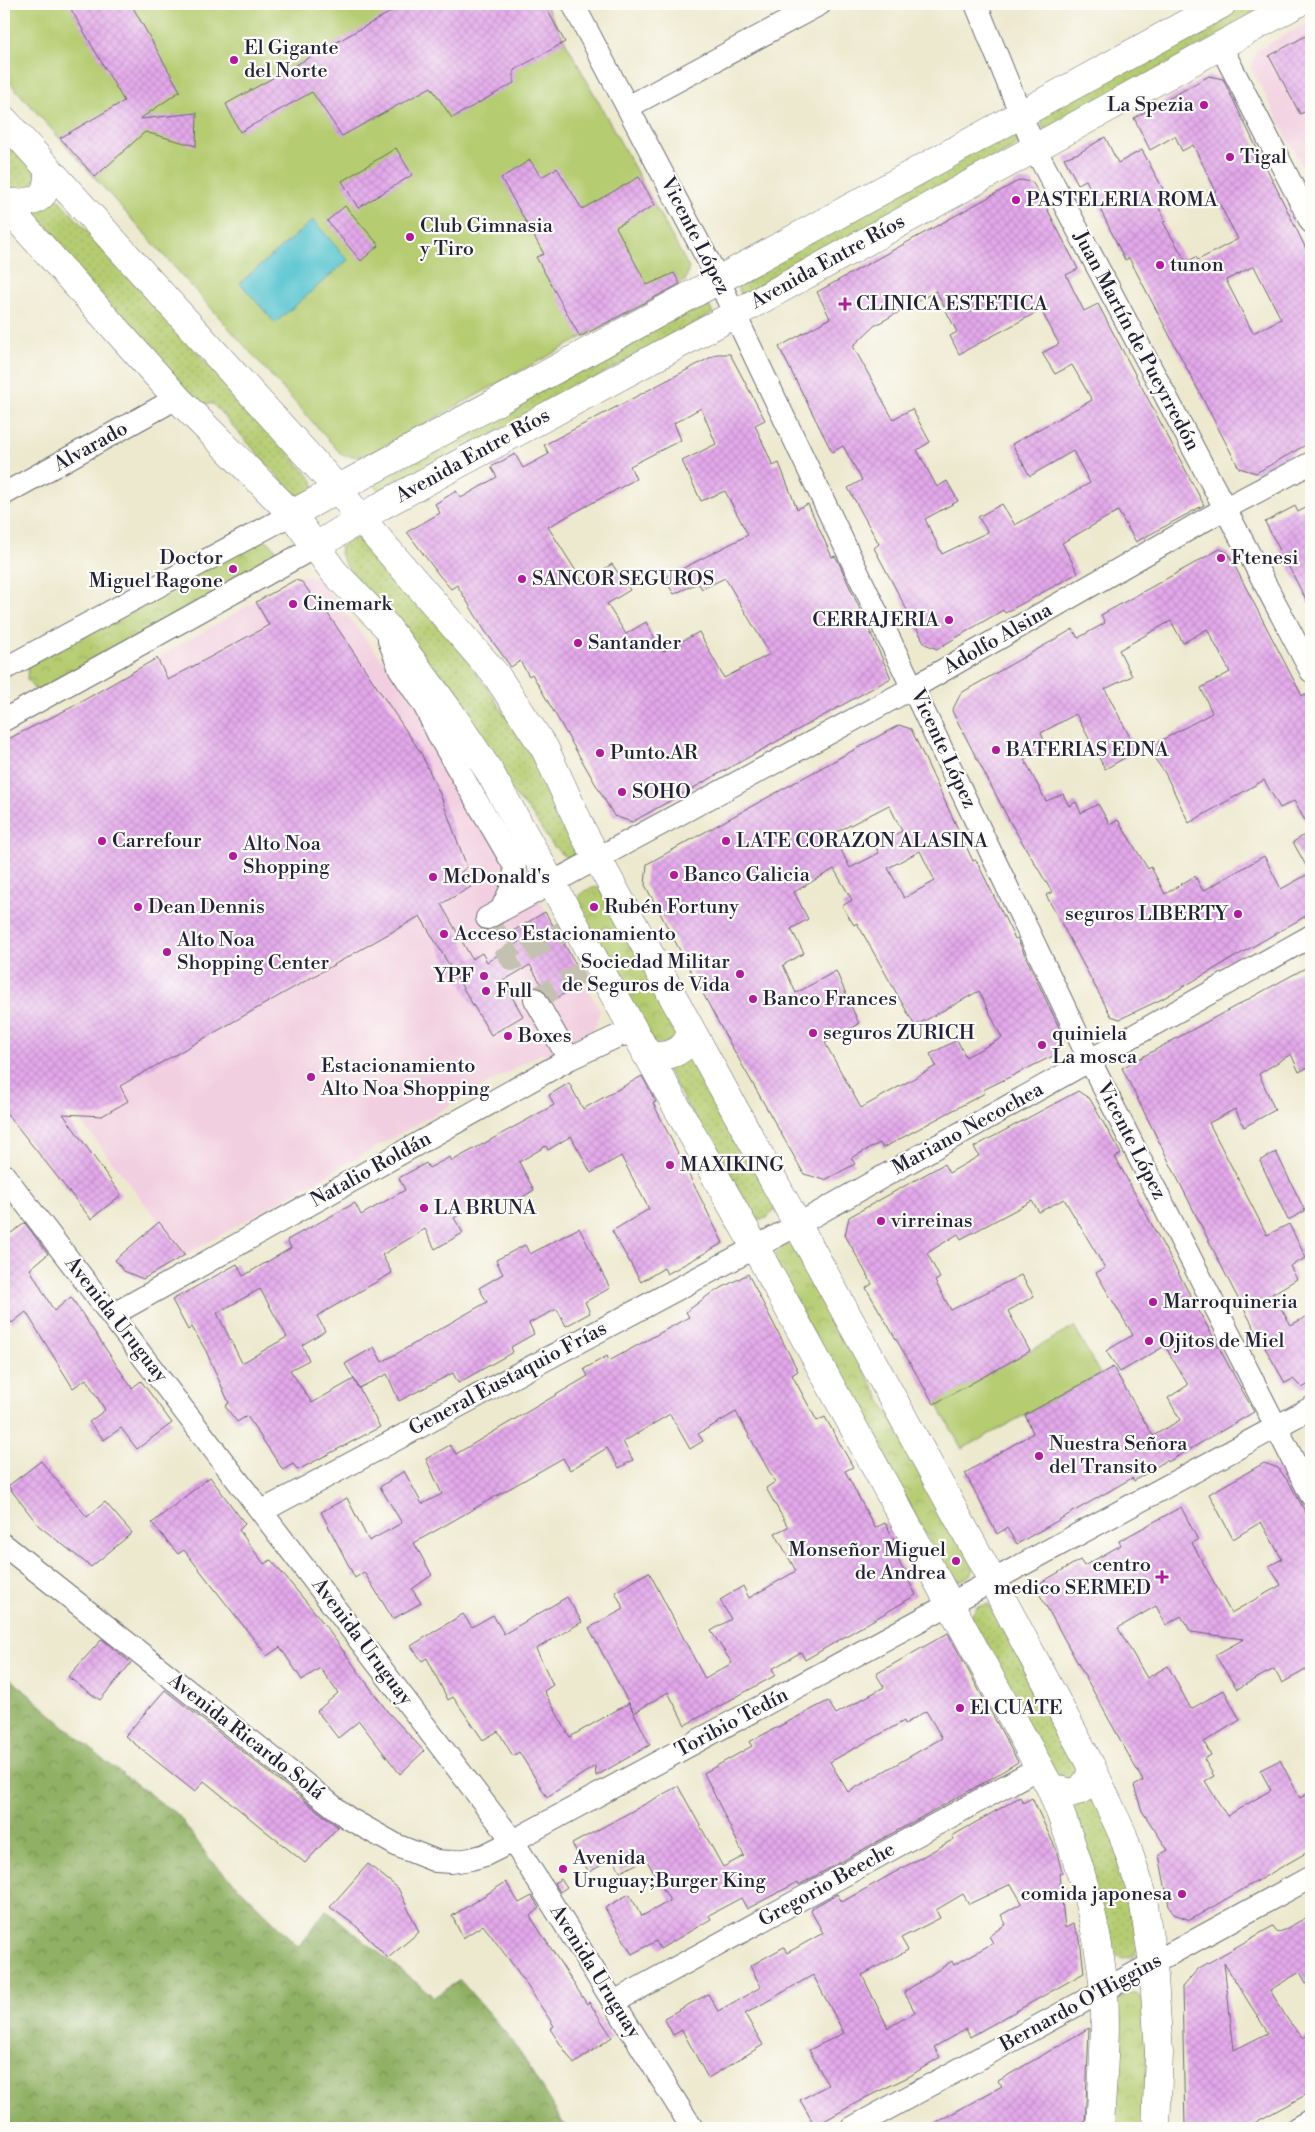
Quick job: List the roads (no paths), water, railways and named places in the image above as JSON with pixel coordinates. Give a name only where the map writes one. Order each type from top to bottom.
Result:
[{"type":"main road","name":"Avenida Entre Ríos","points":[[292,514],[1222,4]]},
{"type":"main road","name":"Avenida Entre Ríos","points":[[315,547],[380,506],[735,314],[1034,147],[1296,4]]},
{"type":"main road","points":[[4,120],[338,489],[361,519],[496,675],[545,749],[598,859],[992,1580],[1091,1766],[1123,1836],[1142,1893],[1153,1962],[1159,2053],[1156,2128]]},
{"type":"main road","points":[[4,203],[23,203],[44,194],[48,186],[48,169]]},
{"type":"main road","points":[[4,203],[177,398],[292,514],[334,572],[386,627],[450,712],[478,777],[550,884],[755,1247],[1045,1777],[1072,1841],[1083,1877],[1096,1937],[1104,1992],[1100,2128]]},
{"type":"main road","points":[[640,1044],[665,1056],[676,1053],[689,1040],[691,1030]]},
{"type":"main road","points":[[1045,1777],[1070,1792],[1081,1790],[1090,1777],[1091,1766]]},
{"type":"street","name":"Vicente López","points":[[573,4],[718,279],[914,687],[1090,1061],[1311,1495]]},
{"type":"street","points":[[628,107],[820,4]]},
{"type":"street","name":"Juan Martín de Pueyrredón","points":[[976,4],[1034,147],[1311,671]]},
{"type":"street","points":[[1220,45],[1311,222]]},
{"type":"street","name":"Alvarado","points":[[4,494],[177,398]]},
{"type":"street","name":"Adolfo Alsina","points":[[478,777],[515,867],[514,883],[494,914],[914,687],[1224,509],[1311,462]]},
{"type":"street","points":[[4,668],[292,514]]},
{"type":"street","points":[[4,720],[315,547]]},
{"type":"street","name":"Mariano Necochea","points":[[755,1247],[1311,936]]},
{"type":"street","points":[[535,999],[569,1059]]},
{"type":"street","name":"Natalio Roldán","points":[[112,1315],[569,1059],[620,1035],[640,1044]]},
{"type":"street","name":"Avenida Uruguay","points":[[4,1175],[513,1841],[692,2128]]},
{"type":"street","name":"General Eustaquio Frías","points":[[262,1511],[755,1247]]},
{"type":"street","name":"Toribio Tedín","points":[[513,1841],[1311,1408]]},
{"type":"street","name":"Avenida Ricardo Solá","points":[[4,1545],[348,1818],[398,1846],[436,1861],[451,1862],[485,1856],[513,1841]]},
{"type":"street","name":"Gregorio Beeche","points":[[614,2002],[1045,1777]]},
{"type":"street","name":"Bernardo O'Higgins","points":[[852,2128],[1104,1992],[1153,1962],[1311,1877]]},
{"type":"street","points":[[1297,2128],[1311,2120]]},
{"type":"water","points":[[313,220],[348,260],[275,323],[240,283]]},
{"type":"tunnel","points":[[487,918],[512,960],[573,926]]},
{"type":"tunnel","points":[[535,999],[596,965]]},
{"type":"place","name":"El Gigante del Norte","points":[[234,60]]},
{"type":"place","name":"La Spezia","points":[[1204,105]]},
{"type":"place","name":"Tigal","points":[[1230,157]]},
{"type":"place","name":"PASTELERIA ROMA","points":[[1016,200]]},
{"type":"place","name":"Club Gimnasia y Tiro","points":[[410,237]]},
{"type":"place","name":"tunon","points":[[1160,265]]},
{"type":"place","name":"CLINICA ESTETICA","points":[[845,304]]},
{"type":"place","name":"Ftenesi","points":[[1221,558]]},
{"type":"place","name":"Doctor Miguel Ragone","points":[[233,569]]},
{"type":"place","name":"SANCOR SEGUROS","points":[[522,579]]},
{"type":"place","name":"Cinemark","points":[[293,604]]},
{"type":"place","name":"CERRAJERIA","points":[[949,620]]},
{"type":"place","name":"Santander","points":[[578,643]]},
{"type":"place","name":"BATERIAS EDNA","points":[[996,750]]},
{"type":"place","name":"Punto.AR","points":[[600,753]]},
{"type":"place","name":"SOHO","points":[[622,792]]},
{"type":"place","name":"Carrefour","points":[[102,841]]},
{"type":"place","name":"LATE CORAZON ALASINA","points":[[726,841]]},
{"type":"place","name":"Alto Noa Shopping","points":[[233,856]]},
{"type":"place","name":"Banco Galicia","points":[[674,875]]},
{"type":"place","name":"McDonald's","points":[[433,877]]},
{"type":"place","name":"Dean Dennis","points":[[138,907]]},
{"type":"place","name":"Rubén Fortuny","points":[[594,907]]},
{"type":"place","name":"seguros LIBERTY","points":[[1238,914]]},
{"type":"place","name":"Acceso Estacionamiento","points":[[444,934]]},
{"type":"place","name":"Alto Noa Shopping Center","points":[[167,952]]},
{"type":"place","name":"Sociedad Militar de Seguros de Vida","points":[[740,974]]},
{"type":"place","name":"YPF","points":[[484,976]]},
{"type":"place","name":"Full","points":[[486,991]]},
{"type":"place","name":"Banco Frances","points":[[753,999]]},
{"type":"place","name":"seguros ZURICH","points":[[813,1033]]},
{"type":"place","name":"Boxes","points":[[508,1036]]},
{"type":"place","name":"quiniela La mosca","points":[[1042,1045]]},
{"type":"place","name":"Estacionamiento Alto Noa Shopping","points":[[311,1077]]},
{"type":"place","name":"MAXIKING","points":[[670,1165]]},
{"type":"place","name":"LA BRUNA","points":[[424,1208]]},
{"type":"place","name":"virreinas","points":[[881,1221]]},
{"type":"place","name":"Marroquineria","points":[[1153,1302]]},
{"type":"place","name":"Ojitos de Miel","points":[[1149,1341]]},
{"type":"place","name":"Nuestra Señora del Transito","points":[[1039,1456]]},
{"type":"place","name":"Monseñor Miguel de Andrea","points":[[956,1561]]},
{"type":"place","name":"centro medico SERMED","points":[[1162,1577]]},
{"type":"place","name":"El CUATE","points":[[960,1708]]},
{"type":"place","name":"Avenida Uruguay;Burger King","points":[[563,1869]]},
{"type":"place","name":"comida japonesa","points":[[1182,1894]]}]
